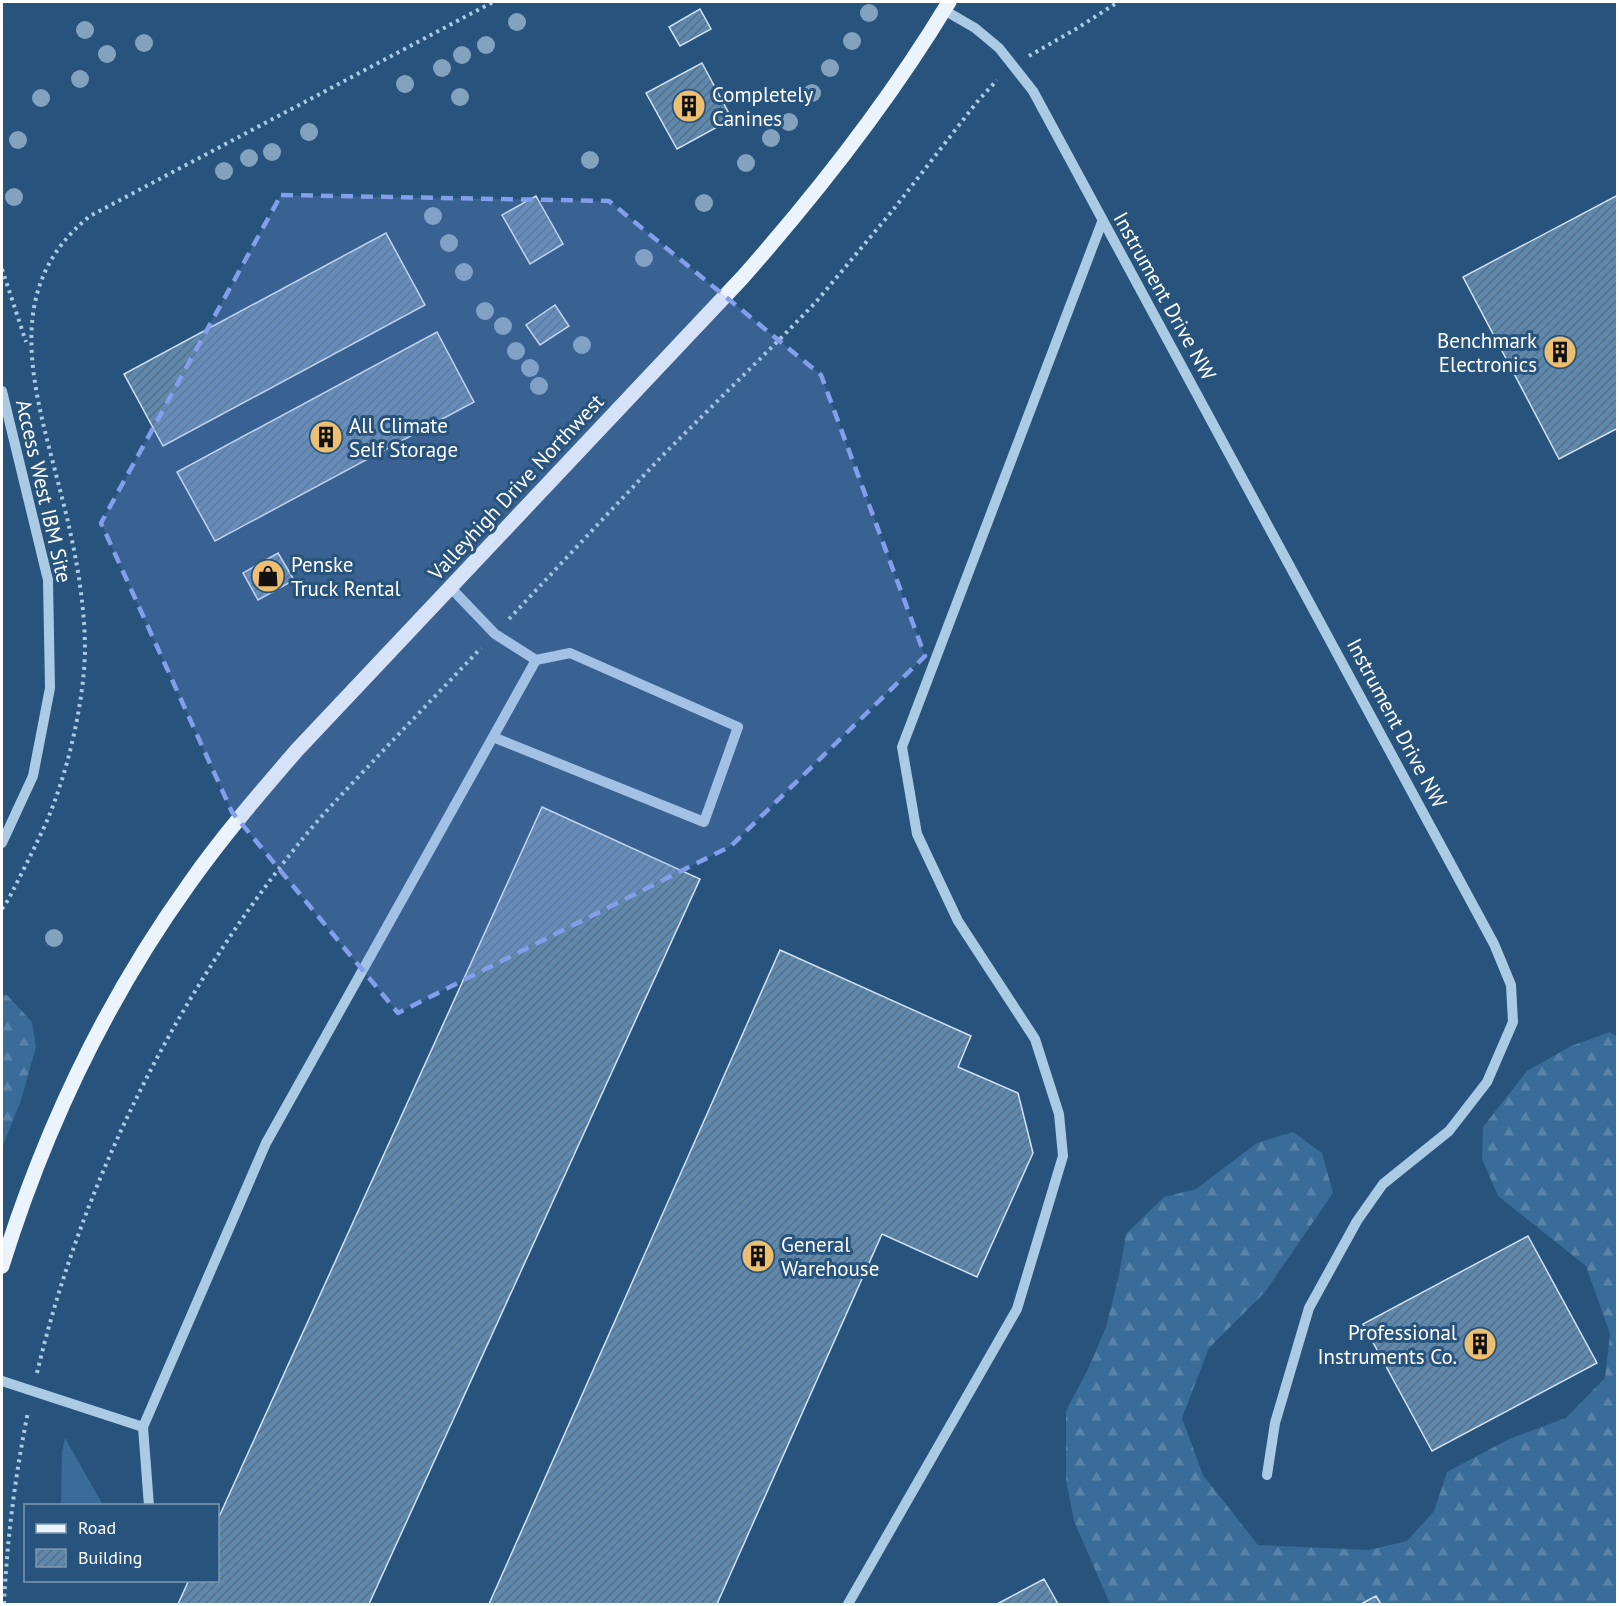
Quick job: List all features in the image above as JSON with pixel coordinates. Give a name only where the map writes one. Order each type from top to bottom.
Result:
[{"type":"main road","name":"Valleyhigh Drive Northwest","points":[[2,1266],[44,1148],[69,1090],[95,1038],[156,933],[188,885],[258,795],[311,735],[771,245],[858,134],[946,6]]},
{"type":"street","name":"Instrument Drive NW","points":[[946,6],[999,48],[1033,91],[1047,115],[1102,222],[1489,933],[1512,985],[1514,1022],[1486,1082],[1449,1131],[1383,1184],[1357,1221],[1309,1308],[1275,1423],[1266,1476]]},
{"type":"street","points":[[848,1605],[1017,1309],[1063,1156],[1059,1114],[1035,1039],[958,921],[917,834],[902,747],[1102,222]]},
{"type":"street","name":"Access West IBM Site","points":[[2,391],[48,580],[50,688],[33,776],[2,843]]},
{"type":"street","points":[[450,587],[495,634],[536,660],[570,653],[738,727],[704,822],[493,737]]},
{"type":"street","points":[[149,1504],[143,1427],[266,1143],[536,660]]},
{"type":"street","points":[[2,1381],[143,1427]]},
{"type":"path","points":[[45,265],[58,244],[73,228],[90,216],[494,2]]},
{"type":"path","points":[[4,1605],[6,1563],[22,1443],[46,1335],[63,1279],[116,1141],[146,1080],[186,1006],[240,922],[296,847],[343,793],[663,455],[816,302],[997,80],[1014,65],[1118,2]]},
{"type":"path","points":[[2,269],[27,346]]},
{"type":"highlighted area","points":[[281,195],[609,201],[821,375],[925,656],[731,846],[398,1013],[232,812],[101,523]]},
{"type":"green space","points":[[2,995],[7,995],[32,1022],[36,1047],[21,1100],[2,1148]]},
{"type":"green space","points":[[1610,1032],[1617,1037],[1617,1604],[1110,1604],[1074,1521],[1066,1480],[1066,1411],[1088,1369],[1106,1327],[1126,1234],[1164,1197],[1196,1189],[1257,1143],[1293,1132],[1322,1153],[1333,1193],[1265,1292],[1209,1348],[1182,1418],[1203,1475],[1258,1545],[1369,1550],[1407,1541],[1434,1511],[1447,1472],[1509,1439],[1566,1418],[1605,1378],[1610,1334],[1586,1266],[1498,1196],[1482,1159],[1483,1127],[1527,1071],[1571,1046]]},
{"type":"green space","points":[[65,1438],[102,1504],[61,1504],[62,1452]]},
{"type":"building","points":[[700,9],[711,29],[680,46],[669,27]]},
{"type":"building","name":"Completely Canines","points":[[702,63],[732,119],[677,149],[646,93]]},
{"type":"building","name":"Benchmark Electronics","points":[[1618,195],[1618,428],[1559,459],[1463,277]]},
{"type":"building","points":[[536,196],[563,244],[530,264],[502,215]]},
{"type":"building","points":[[386,233],[425,305],[163,446],[124,374]]},
{"type":"building","points":[[555,305],[569,326],[540,345],[526,325]]},
{"type":"building","name":"All Climate Self Storage","points":[[437,332],[474,402],[215,541],[177,472]]},
{"type":"building","name":"Penske Truck Rental","points":[[278,553],[294,580],[258,600],[243,573]]},
{"type":"building","points":[[542,807],[700,879],[369,1604],[178,1604],[188,1582],[219,1582],[219,1517]]},
{"type":"building","name":"General Warehouse","points":[[780,950],[971,1036],[958,1067],[1018,1093],[1033,1153],[977,1277],[882,1234],[717,1604],[489,1604]]},
{"type":"building","name":"Professional Instruments Co.","points":[[1528,1236],[1597,1363],[1432,1451],[1363,1324]]},
{"type":"building","points":[[1044,1579],[1058,1604],[997,1604]]},
{"type":"building","points":[[1376,1596],[1381,1604],[1361,1604]]},
{"type":"place","name":"Completely Canines","points":[[689,106]]},
{"type":"place","name":"Benchmark Electronics","points":[[1560,352]]},
{"type":"place","name":"All Climate Self Storage","points":[[326,437]]},
{"type":"place","name":"Penske Truck Rental","points":[[268,576]]},
{"type":"place","name":"General Warehouse","points":[[758,1256]]},
{"type":"place","name":"Professional Instruments Co.","points":[[1480,1344]]}]
